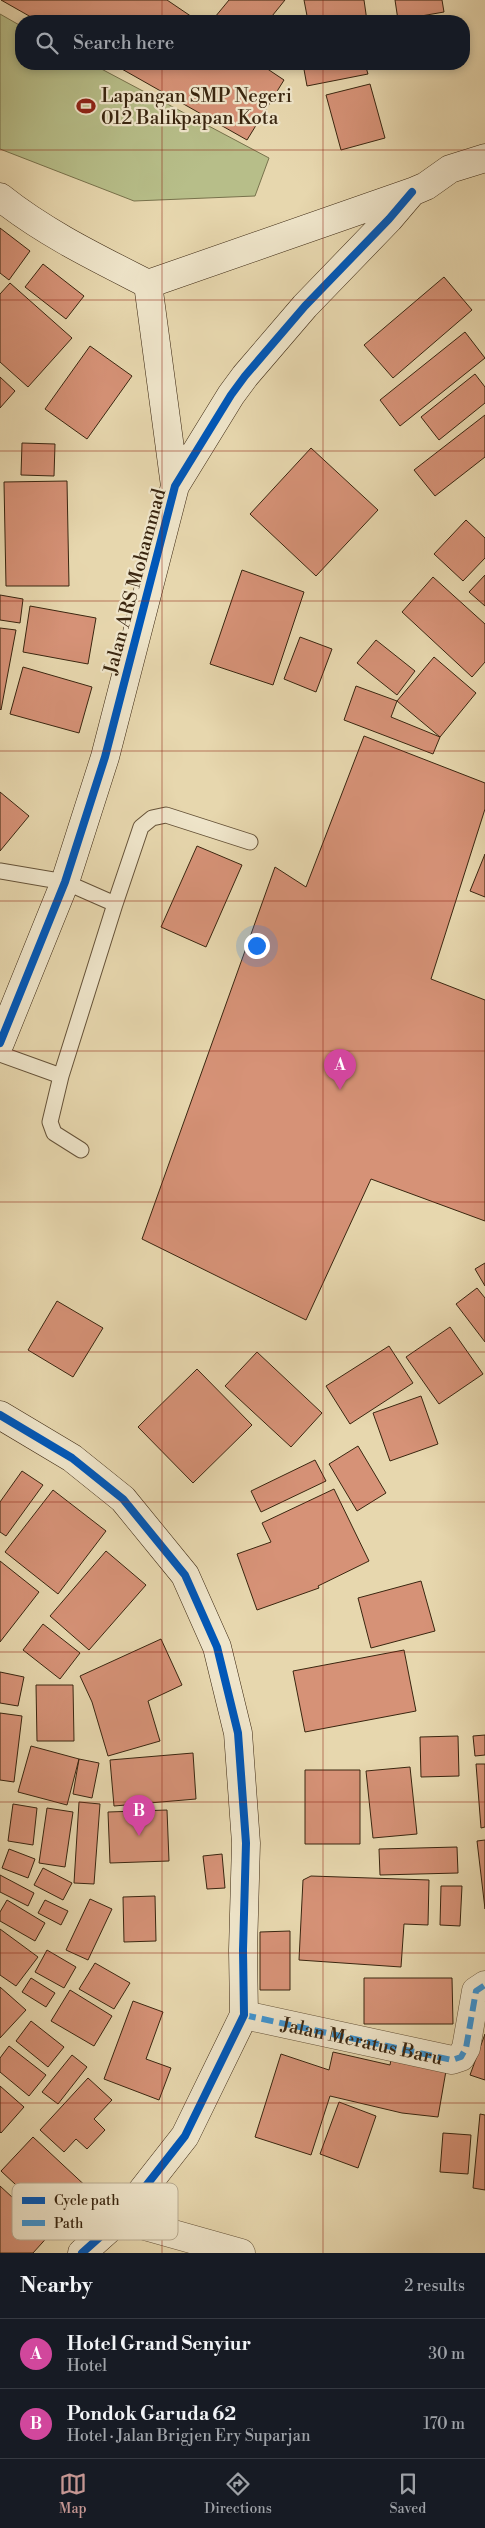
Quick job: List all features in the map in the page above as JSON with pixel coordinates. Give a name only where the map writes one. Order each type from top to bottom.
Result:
[{"type":"street","points":[[419,189],[450,169],[485,158]]},
{"type":"street","points":[[0,197],[23,215],[79,248],[148,284],[419,189],[457,183],[485,174]]},
{"type":"street","name":"Jalan ARS Mohammad","points":[[0,1043],[65,882],[105,757],[175,486],[245,376],[305,306],[419,189]]},
{"type":"street","name":"Jalan ARS Mohammad","points":[[148,284],[175,486]]},
{"type":"street","points":[[0,1415],[72,1458],[123,1499],[186,1575],[218,1647],[238,1733],[246,1843],[243,1950],[244,2015],[185,2136],[148,2183]]},
{"type":"street","name":"Jalan Meratus Baru","points":[[244,2015],[452,2060],[461,2057],[466,2048],[476,1991],[485,1985]]},
{"type":"street","points":[[178,2235],[241,2253]]},
{"type":"street","points":[[82,2253],[96,2240]]},
{"type":"lane","points":[[81,1150],[54,1133],[50,1122],[61,1076],[141,827],[152,818],[166,815],[250,842]]},
{"type":"lane","points":[[0,871],[65,882],[115,904]]},
{"type":"lane","points":[[0,1054],[61,1076]]},
{"type":"green space","name":"Lapangan SMP Negeri 012 Balikpapan Kota","points":[[0,14],[15,23],[15,70],[103,70],[269,158],[255,196],[134,201],[0,149]]},
{"type":"building","points":[[1,0],[167,0],[189,15],[27,15]]},
{"type":"building","points":[[229,0],[285,0],[273,15],[217,15]]},
{"type":"building","points":[[304,0],[364,0],[366,15],[307,15]]},
{"type":"building","points":[[395,0],[442,0],[444,12],[427,15],[397,15]]},
{"type":"building","points":[[124,70],[269,70],[284,80],[247,140]]},
{"type":"building","points":[[304,70],[367,70],[368,74],[307,86]]},
{"type":"building","points":[[370,84],[385,138],[341,150],[326,95]]},
{"type":"building","points":[[0,228],[30,251],[9,280],[0,273]]},
{"type":"building","points":[[43,264],[84,296],[66,319],[25,287]]},
{"type":"building","points":[[444,277],[472,310],[393,378],[364,345]]},
{"type":"building","points":[[10,283],[72,338],[28,387],[0,362],[0,294]]},
{"type":"building","points":[[465,332],[485,358],[400,426],[380,400]]},
{"type":"building","points":[[90,346],[132,376],[87,439],[45,409]]},
{"type":"building","points":[[475,374],[485,387],[485,403],[439,440],[421,417]]},
{"type":"building","points":[[0,377],[15,391],[0,408]]},
{"type":"building","points":[[485,415],[485,457],[435,496],[414,470]]},
{"type":"building","points":[[22,443],[55,444],[54,476],[21,475]]},
{"type":"building","points":[[311,448],[378,510],[316,576],[250,514]]},
{"type":"building","points":[[67,481],[69,586],[6,586],[4,482]]},
{"type":"building","points":[[466,520],[485,538],[485,558],[463,581],[434,554]]},
{"type":"building","points":[[242,570],[304,592],[273,685],[210,664]]},
{"type":"building","points":[[485,575],[485,606],[469,592]]},
{"type":"building","points":[[433,577],[485,624],[485,662],[472,677],[402,612]]},
{"type":"building","points":[[0,595],[23,599],[20,623],[0,620]]},
{"type":"building","points":[[30,606],[96,618],[88,664],[23,652]]},
{"type":"building","points":[[0,628],[16,630],[1,710],[0,709]]},
{"type":"building","points":[[300,637],[332,649],[316,692],[284,679]]},
{"type":"building","points":[[376,640],[415,671],[397,695],[357,663]]},
{"type":"building","points":[[434,657],[476,693],[440,737],[397,701]]},
{"type":"building","points":[[23,667],[92,687],[79,733],[10,714]]},
{"type":"building","points":[[356,686],[397,701],[391,717],[440,737],[433,754],[344,720]]},
{"type":"building","points":[[364,736],[485,783],[485,809],[431,979],[485,1000],[485,1221],[371,1179],[306,1320],[142,1239],[275,867],[306,887]]},
{"type":"building","points":[[0,792],[29,816],[0,851]]},
{"type":"building","points":[[197,846],[242,865],[206,947],[161,927]]},
{"type":"building","points":[[485,854],[485,897],[470,891]]},
{"type":"building","points":[[485,1263],[485,1286],[475,1269]]},
{"type":"building","points":[[477,1288],[485,1298],[485,1342],[456,1304]]},
{"type":"building","points":[[57,1301],[103,1328],[73,1377],[28,1350]]},
{"type":"building","points":[[450,1327],[483,1374],[439,1404],[406,1357]]},
{"type":"building","points":[[389,1346],[413,1383],[350,1424],[326,1386]]},
{"type":"building","points":[[257,1352],[322,1413],[291,1447],[225,1386]]},
{"type":"building","points":[[197,1369],[252,1425],[193,1483],[138,1427]]},
{"type":"building","points":[[421,1396],[438,1444],[390,1461],[373,1413]]},
{"type":"building","points":[[358,1446],[386,1493],[357,1511],[329,1464]]},
{"type":"building","points":[[315,1460],[326,1481],[261,1512],[251,1491]]},
{"type":"building","points":[[22,1471],[43,1485],[6,1536],[0,1532],[0,1502]]},
{"type":"building","points":[[334,1489],[369,1561],[318,1586],[319,1588],[257,1610],[237,1554],[271,1542],[262,1523]]},
{"type":"building","points":[[53,1490],[106,1531],[58,1594],[5,1552]]},
{"type":"building","points":[[106,1551],[146,1585],[89,1650],[50,1616]]},
{"type":"building","points":[[0,1561],[39,1592],[0,1642]]},
{"type":"building","points":[[421,1581],[435,1631],[371,1648],[358,1598]]},
{"type":"building","points":[[43,1624],[80,1653],[60,1679],[23,1650]]},
{"type":"building","points":[[161,1639],[182,1685],[148,1701],[160,1741],[108,1756],[92,1702],[80,1676]]},
{"type":"building","points":[[404,1650],[416,1711],[305,1732],[293,1671]]},
{"type":"building","points":[[0,1672],[24,1677],[18,1706],[0,1703]]},
{"type":"building","points":[[36,1685],[73,1685],[74,1741],[37,1741]]},
{"type":"building","points":[[0,1713],[22,1716],[14,1782],[0,1780]]},
{"type":"building","points":[[485,1735],[485,1755],[475,1756],[473,1736]]},
{"type":"building","points":[[458,1736],[459,1776],[421,1777],[420,1737]]},
{"type":"building","points":[[31,1746],[79,1759],[67,1805],[18,1792]]},
{"type":"building","points":[[193,1753],[196,1799],[114,1806],[110,1760]]},
{"type":"building","points":[[79,1759],[99,1763],[92,1798],[73,1794]]},
{"type":"building","points":[[476,1764],[485,1764],[485,1827],[481,1828]]},
{"type":"building","points":[[410,1767],[417,1834],[373,1838],[366,1771]]},
{"type":"building","points":[[305,1770],[360,1770],[360,1844],[305,1844]]},
{"type":"building","points":[[79,1802],[100,1804],[94,1884],[74,1883]]},
{"type":"building","points":[[13,1804],[37,1808],[33,1845],[8,1841]]},
{"type":"building","points":[[47,1808],[73,1812],[65,1867],[39,1863]]},
{"type":"building","points":[[167,1810],[169,1861],[110,1863],[108,1812]]},
{"type":"building","points":[[485,1840],[485,1909],[477,1841]]},
{"type":"building","points":[[457,1847],[458,1873],[380,1875],[379,1849]]},
{"type":"building","points":[[9,1849],[35,1859],[28,1878],[2,1868]]},
{"type":"building","points":[[222,1854],[225,1888],[207,1889],[203,1856]]},
{"type":"building","points":[[43,1868],[72,1883],[63,1900],[34,1885]]},
{"type":"building","points":[[0,1875],[34,1893],[28,1906],[0,1892]]},
{"type":"building","points":[[311,1876],[429,1880],[428,1925],[404,1924],[401,1967],[299,1960],[303,1880]]},
{"type":"building","points":[[441,1886],[462,1886],[460,1926],[440,1925]]},
{"type":"building","points":[[155,1896],[156,1941],[124,1942],[123,1897]]},
{"type":"building","points":[[90,1899],[112,1909],[88,1960],[66,1950]]},
{"type":"building","points":[[7,1900],[45,1923],[35,1941],[0,1921],[0,1912]]},
{"type":"building","points":[[45,1900],[68,1911],[61,1925],[38,1913]]},
{"type":"building","points":[[0,1929],[38,1957],[16,1986],[0,1975]]},
{"type":"building","points":[[290,1931],[290,1990],[260,1990],[260,1932]]},
{"type":"building","points":[[47,1950],[76,1967],[64,1988],[35,1972]]},
{"type":"building","points":[[95,1963],[130,1983],[114,2009],[79,1989]]},
{"type":"building","points":[[31,1978],[55,1993],[46,2007],[22,1992]]},
{"type":"building","points":[[364,1978],[452,1978],[453,2024],[364,2024]]},
{"type":"building","points":[[0,1987],[26,2010],[0,2038]]},
{"type":"building","points":[[70,1990],[112,2016],[94,2046],[51,2021]]},
{"type":"building","points":[[133,2001],[163,2012],[146,2059],[171,2068],[159,2100],[104,2079]]},
{"type":"building","points":[[31,2021],[64,2047],[48,2067],[16,2041]]},
{"type":"building","points":[[485,2034],[485,2080],[470,2075]]},
{"type":"building","points":[[9,2046],[46,2075],[29,2096],[0,2072],[0,2058]]},
{"type":"building","points":[[333,2052],[390,2065],[392,2055],[447,2065],[438,2117],[402,2113],[330,2096],[311,2155],[255,2137],[281,2054],[329,2070]]},
{"type":"building","points":[[72,2055],[87,2067],[58,2104],[42,2092]]},
{"type":"building","points":[[88,2078],[112,2100],[94,2119],[105,2130],[87,2149],[76,2139],[64,2152],[40,2130]]},
{"type":"building","points":[[0,2086],[24,2107],[1,2133],[0,2132]]},
{"type":"building","points":[[339,2102],[376,2116],[358,2168],[320,2154]]},
{"type":"building","points":[[480,2114],[485,2115],[485,2190],[473,2188]]},
{"type":"building","points":[[443,2133],[471,2135],[468,2174],[440,2172]]},
{"type":"building","points":[[33,2137],[82,2183],[14,2183],[1,2171]]},
{"type":"building","points":[[0,2186],[12,2197],[12,2240],[45,2240],[33,2253],[0,2253]]},
{"type":"marked path","points":[[244,2015],[452,2060],[461,2057],[466,2048],[476,1991],[485,1985]]},
{"type":"cycle path","points":[[0,1043],[65,882],[105,757],[175,486],[231,395],[245,376],[305,306],[389,219],[412,192]]},
{"type":"cycle path","points":[[0,1415],[72,1458],[123,1499],[185,1575],[217,1647],[238,1733],[246,1843],[243,1950],[244,2015],[185,2136],[148,2183]]},
{"type":"cycle path","points":[[82,2253],[97,2240]]},
{"type":"place","name":"Lapangan SMP Negeri 012 Balikpapan Kota","points":[[86,106]]},
{"type":"place","name":"Hotel Grand Senyiur","points":[[340,1090]]},
{"type":"place","name":"Pondok Garuda 62","points":[[139,1836]]}]
